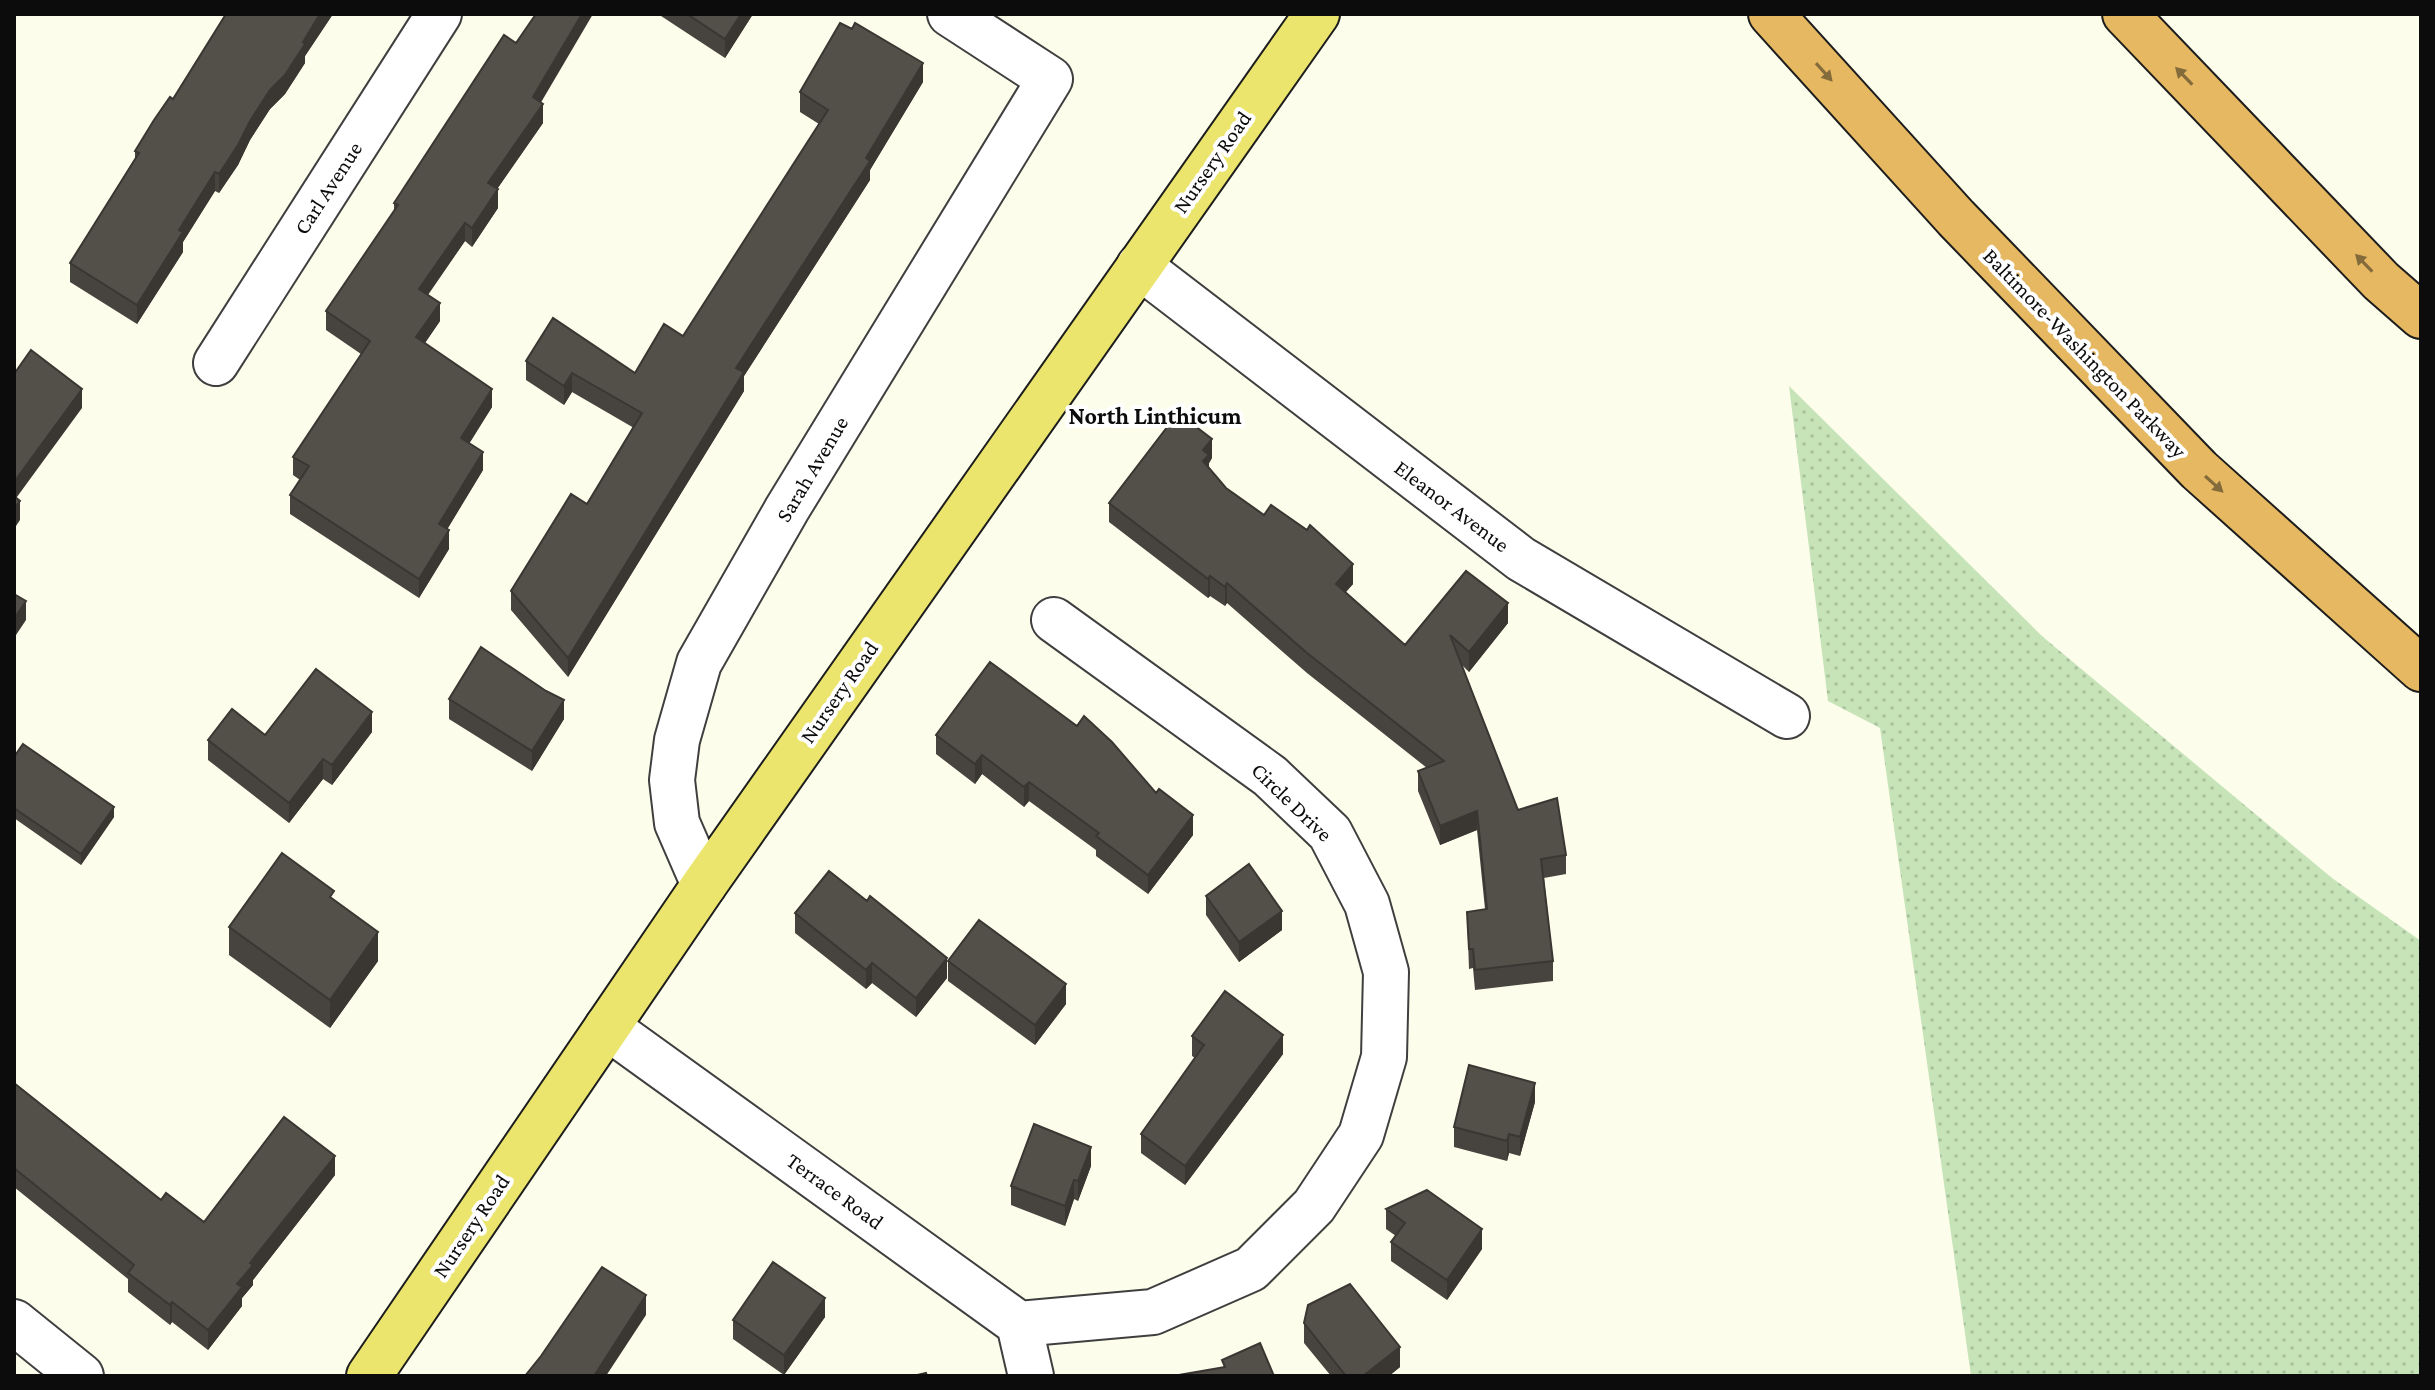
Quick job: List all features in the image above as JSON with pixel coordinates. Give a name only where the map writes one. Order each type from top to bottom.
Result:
[{"type":"highway","name":"Baltimore-Washington Parkway","points":[[1771,14],[1956,218],[2199,470],[2421,669]]},
{"type":"highway","points":[[2125,14],[2381,281],[2421,316]]},
{"type":"main road","name":"Nursery Road","points":[[369,1376],[704,885],[1317,14]]},
{"type":"street","name":"Carl Avenue","points":[[216,363],[439,14]]},
{"type":"street","name":"Sarah Avenue","points":[[704,885],[677,823],[672,780],[677,740],[699,663],[787,509],[1050,79],[950,14]]},
{"type":"street","name":"Eleanor Avenue","points":[[1139,266],[1521,559],[1787,716]]},
{"type":"street","name":"Circle Drive","points":[[1019,1324],[1153,1312],[1251,1269],[1314,1206],[1361,1135],[1384,1057],[1386,972],[1367,904],[1330,833],[1270,776],[1054,620]]},
{"type":"street","name":"Terrace Road","points":[[607,1027],[1019,1324]]},
{"type":"street","points":[[14,1322],[81,1376]]},
{"type":"street","points":[[1019,1324],[1031,1376]]},
{"type":"green space","points":[[1789,386],[2043,637],[2332,878],[2421,941],[2421,1376],[1971,1376],[1880,728],[1828,701]]},
{"type":"building","points":[[226,14],[320,14],[285,75],[270,90],[219,174],[215,172],[179,230],[183,232],[137,305],[70,263],[139,153],[135,151],[154,120],[170,97],[173,99]]},
{"type":"building","points":[[536,14],[582,14],[533,97],[543,104],[488,183],[498,189],[472,228],[465,223],[419,289],[440,303],[416,337],[492,389],[461,438],[483,452],[439,524],[449,530],[419,579],[290,495],[309,466],[293,457],[370,341],[326,311],[398,205],[394,203],[504,35],[516,43]]},
{"type":"building","points":[[687,14],[741,14],[725,39]]},
{"type":"building","points":[[840,23],[852,29],[855,23],[923,63],[866,158],[870,161],[736,368],[744,372],[568,658],[511,591],[571,494],[587,504],[642,413],[572,373],[564,386],[526,361],[553,318],[635,373],[664,324],[683,336],[828,110],[800,92]]},
{"type":"building","points":[[31,350],[82,389],[14,482],[14,374]]},
{"type":"building","points":[[1178,413],[1212,439],[1203,450],[1209,455],[1203,461],[1226,488],[1264,515],[1271,505],[1307,530],[1310,525],[1353,564],[1336,584],[1405,645],[1466,571],[1508,603],[1469,652],[1450,635],[1518,810],[1557,798],[1566,855],[1541,859],[1553,961],[1475,970],[1473,949],[1469,949],[1467,912],[1487,909],[1477,811],[1440,826],[1418,771],[1444,761],[1307,653],[1227,583],[1225,587],[1210,576],[1208,579],[1109,503]]},
{"type":"building","points":[[14,594],[26,601],[14,619]]},
{"type":"building","points":[[481,647],[564,700],[532,751],[449,699]]},
{"type":"building","points":[[990,662],[1077,726],[1084,716],[1112,742],[1156,793],[1159,789],[1193,815],[1148,875],[1096,836],[1099,833],[1029,782],[1024,787],[982,755],[975,764],[936,735]]},
{"type":"building","points":[[316,669],[372,712],[332,765],[323,759],[289,803],[208,740],[232,709],[265,735]]},
{"type":"building","points":[[23,744],[114,807],[81,854],[14,808],[14,757]]},
{"type":"building","points":[[282,853],[334,891],[330,897],[378,932],[330,1000],[229,927]]},
{"type":"building","points":[[1249,864],[1282,911],[1239,942],[1206,896]]},
{"type":"building","points":[[829,871],[867,901],[870,896],[947,958],[916,998],[872,963],[866,970],[795,913]]},
{"type":"building","points":[[979,920],[1066,984],[1035,1025],[948,961]]},
{"type":"building","points":[[1225,991],[1283,1035],[1185,1166],[1141,1134],[1204,1045],[1192,1036]]},
{"type":"building","points":[[1469,1065],[1535,1083],[1520,1137],[1509,1134],[1507,1141],[1454,1127]]},
{"type":"building","points":[[14,1083],[161,1200],[166,1193],[204,1222],[284,1117],[335,1156],[250,1263],[253,1265],[237,1284],[242,1287],[208,1330],[128,1273],[134,1265],[14,1168]]},
{"type":"building","points":[[1034,1124],[1091,1147],[1065,1206],[1011,1186]]},
{"type":"building","points":[[1427,1190],[1482,1229],[1447,1280],[1391,1242],[1405,1223],[1386,1209]]},
{"type":"building","points":[[773,1262],[825,1298],[784,1355],[733,1320]]},
{"type":"building","points":[[602,1267],[646,1295],[594,1376],[525,1376],[541,1356]]},
{"type":"building","points":[[1350,1284],[1400,1347],[1363,1376],[1346,1376],[1304,1323],[1308,1305]]},
{"type":"building","points":[[1260,1343],[1274,1376],[1173,1376],[1225,1367],[1222,1360]]},
{"type":"district","name":"North Linthicum","points":[[1155,415]]}]
